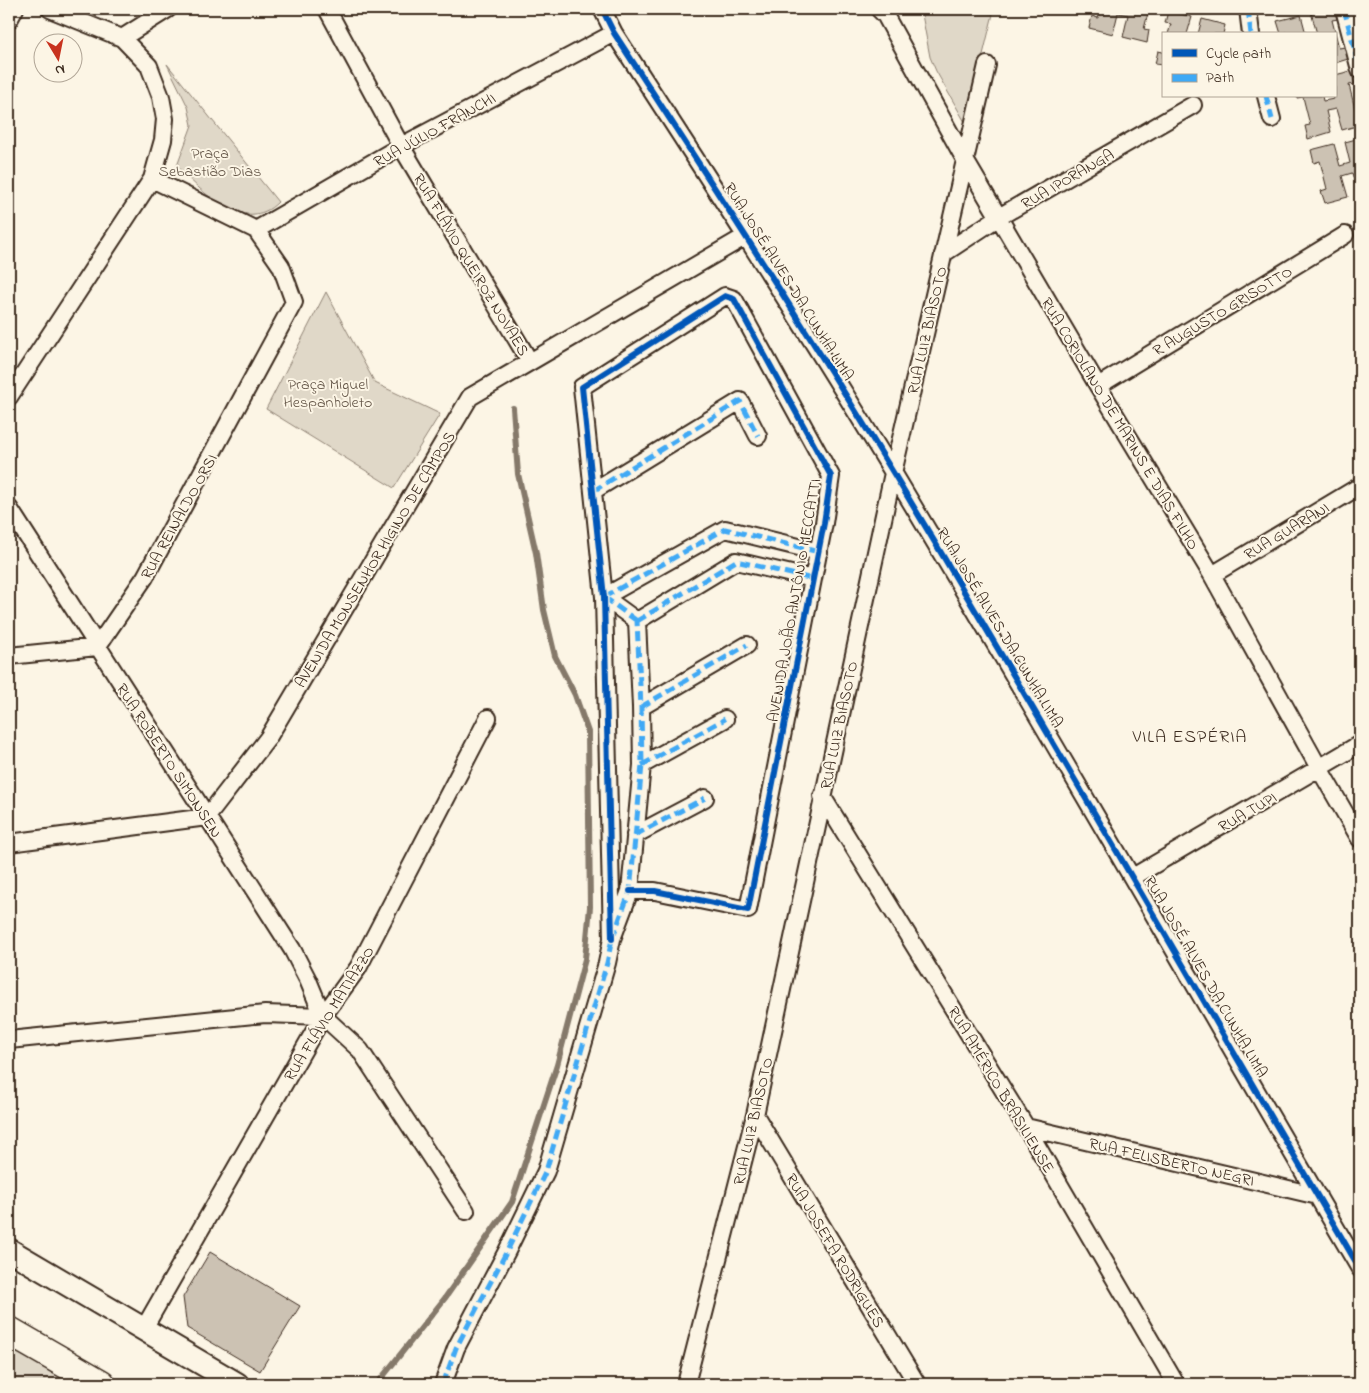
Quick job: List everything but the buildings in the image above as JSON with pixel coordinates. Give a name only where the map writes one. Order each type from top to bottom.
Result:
[{"type":"highway","points":[[9,1331],[101,1384]]},
{"type":"main road","points":[[9,1250],[237,1384]]},
{"type":"street","points":[[9,20],[15,9]]},
{"type":"street","points":[[9,397],[152,179],[163,140],[165,119],[161,97],[150,66],[122,38],[50,9]]},
{"type":"street","points":[[122,38],[168,9]]},
{"type":"street","name":"RUA FLÁVIO QUEIROZ NOVAES","points":[[327,9],[401,146],[530,362]]},
{"type":"street","name":"RUA JOSÉ ALVES DA CUNHA LIMA","points":[[602,9],[614,33],[746,236],[893,472],[1134,877],[1360,1269]]},
{"type":"street","points":[[1248,9],[1251,32]]},
{"type":"street","points":[[1344,9],[1360,70]]},
{"type":"street","name":"RUA CORIOLANO DE MARINS E DIAS FILHO","points":[[884,11],[965,160],[1212,575],[1360,839]]},
{"type":"street","name":"RUA JÚLIO FRANCHI","points":[[256,230],[401,146],[614,33]]},
{"type":"street","name":"RUA LUIZ BIASOTO","points":[[686,1384],[754,1115],[893,472],[988,65]]},
{"type":"street","points":[[1266,98],[1272,120]]},
{"type":"street","name":"RUA IPORANGA","points":[[943,254],[999,217],[1193,105]]},
{"type":"street","points":[[152,179],[256,230]]},
{"type":"street","name":"RUA REINALDO ORSI","points":[[97,647],[145,578],[294,302],[281,266],[256,230]]},
{"type":"street","name":"R AUGUSTO GRISOTTO","points":[[1098,386],[1345,235]]},
{"type":"street","name":"AVENIDA MONSENHOR HIGINO DE CAMPOS","points":[[207,817],[268,738],[470,396],[746,236]]},
{"type":"street","name":"AVENIDA JOÃO ANTÔNIO MECCATTI","points":[[612,939],[604,597],[582,387],[725,296],[734,299],[832,476],[814,579],[748,910],[655,891],[630,891]]},
{"type":"street","points":[[593,492],[740,401],[758,436]]},
{"type":"street","name":"RUA GUARANI","points":[[1212,575],[1360,486]]},
{"type":"street","name":"RUA ROBERTO SIMONSEN","points":[[9,508],[292,948],[323,1016]]},
{"type":"street","points":[[637,621],[604,597],[725,529],[819,552]]},
{"type":"street","points":[[637,621],[736,561],[814,579]]},
{"type":"street","points":[[443,1383],[456,1348],[546,1171],[612,939],[630,891],[642,765],[637,621]]},
{"type":"street","points":[[641,707],[747,645]]},
{"type":"street","points":[[9,656],[97,647]]},
{"type":"street","name":"RUA FLÁVIO MATIAZZO","points":[[143,1330],[323,1016],[358,968],[488,718]]},
{"type":"street","points":[[642,765],[725,719]]},
{"type":"street","name":"RUA TUPI","points":[[1134,877],[1360,744]]},
{"type":"street","name":"RUA AMÉRICO BRASILIENSE","points":[[822,796],[1026,1127],[1176,1384]]},
{"type":"street","points":[[635,835],[705,798]]},
{"type":"street","points":[[9,843],[207,817]]},
{"type":"street","points":[[9,1040],[265,1014],[323,1016],[360,1050],[466,1212]]},
{"type":"street","name":"RUA JOSEFA RODRIGUES","points":[[754,1115],[917,1384]]},
{"type":"street","name":"RUA FELISBERTO NEGRI","points":[[1026,1127],[1318,1196]]},
{"type":"green space","points":[[921,9],[973,9],[993,14],[966,124],[930,57]]},
{"type":"green space","name":"Praça Sebastião Dias","points":[[167,64],[278,202],[265,211],[252,214],[238,212],[210,197],[177,166],[192,125],[188,107]]},
{"type":"green space","name":"Praça Miguel Hespanholeto","points":[[326,292],[375,383],[440,414],[394,488],[266,409]]},
{"type":"green space","points":[[9,1343],[81,1384],[9,1384]]},
{"type":"waterway","points":[[377,1384],[445,1298],[512,1202],[557,1065],[585,959],[590,907],[588,732],[575,695],[555,656],[544,610],[536,553],[518,474],[513,408]]},
{"type":"marked path","points":[[1248,9],[1251,32]]},
{"type":"marked path","points":[[1344,9],[1360,70]]},
{"type":"marked path","points":[[1267,98],[1272,119]]},
{"type":"marked path","points":[[593,491],[740,401],[758,436]]},
{"type":"marked path","points":[[604,597],[725,529],[819,552]]},
{"type":"marked path","points":[[637,621],[736,561],[813,579]]},
{"type":"marked path","points":[[604,597],[637,621]]},
{"type":"marked path","points":[[443,1384],[456,1348],[546,1171],[607,963],[612,939],[630,891],[642,765],[637,621]]},
{"type":"marked path","points":[[641,707],[747,645]]},
{"type":"marked path","points":[[642,765],[725,719]]},
{"type":"marked path","points":[[635,835],[705,798]]},
{"type":"cycle path","points":[[602,9],[614,33],[791,307],[894,474],[1070,771],[1360,1269]]},
{"type":"cycle path","points":[[612,939],[604,597],[582,387],[725,296],[734,299],[831,476],[824,523],[748,910],[655,891],[630,891]]},
{"type":"district","name":"VILA ESPÉRIA","points":[[1190,736]]}]
